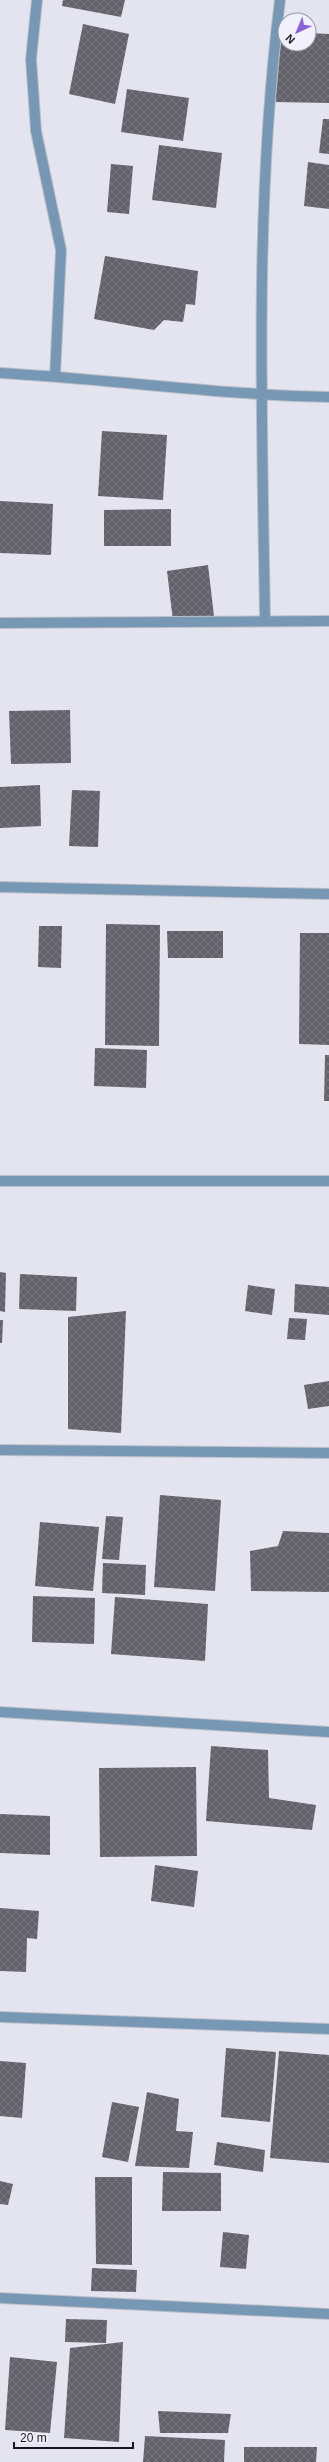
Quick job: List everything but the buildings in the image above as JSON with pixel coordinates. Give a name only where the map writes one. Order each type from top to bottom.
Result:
[{"type":"street","points":[[37,0],[31,59],[36,131],[61,250],[55,376]]},
{"type":"street","points":[[265,621],[260,294],[272,60],[280,0]]},
{"type":"street","points":[[0,373],[55,376],[262,396],[329,397]]},
{"type":"street","points":[[0,623],[329,621]]},
{"type":"street","points":[[0,887],[329,894]]},
{"type":"street","points":[[0,1181],[329,1181]]},
{"type":"street","points":[[0,1450],[329,1453]]},
{"type":"street","points":[[0,1712],[329,1732]]},
{"type":"street","points":[[0,2017],[329,2029]]},
{"type":"street","points":[[0,2298],[329,2314]]}]
